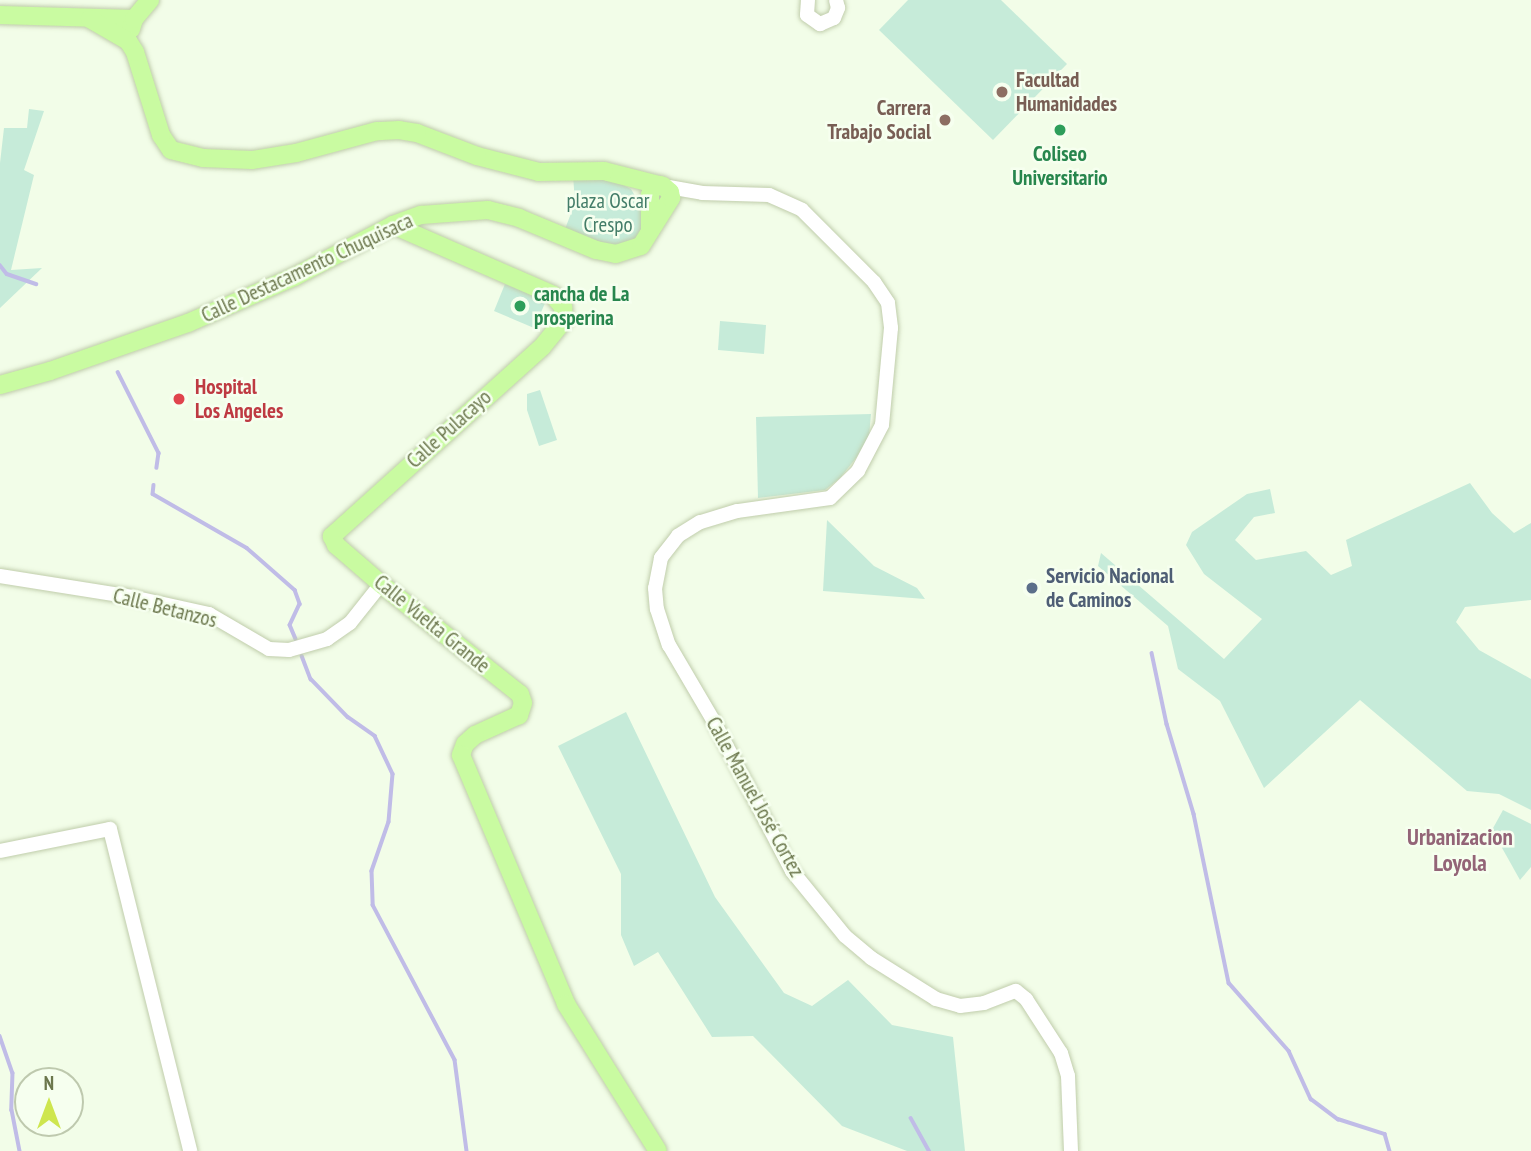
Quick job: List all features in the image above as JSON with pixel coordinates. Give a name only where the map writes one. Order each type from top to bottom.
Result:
[{"type":"main road","points":[[128,41],[134,19],[150,0]]},
{"type":"main road","points":[[0,15],[134,19]]},
{"type":"main road","points":[[90,19],[128,41],[135,52],[161,135],[171,150],[203,159],[252,160],[296,153],[377,131],[399,130],[417,133],[477,156],[539,172],[604,171],[620,175],[660,195]]},
{"type":"main road","name":"Calle Destacamento Chuquisaca","points":[[0,385],[50,371],[188,323],[294,278],[393,225],[421,215],[445,211],[488,210],[519,218],[596,250],[617,254],[641,246],[650,234],[660,195]]},
{"type":"main road","name":"Calle Pulacayo","points":[[332,536],[542,347],[564,320],[563,307],[554,295],[393,225]]},
{"type":"main road","name":"Calle Vuelta Grande","points":[[332,536],[337,545],[381,584],[520,694],[523,703],[519,715],[475,735],[466,744],[461,755],[566,1004],[658,1151]]},
{"type":"street","points":[[808,0],[807,15],[820,24],[834,18],[838,8],[836,0]]},
{"type":"street","name":"Calle Manuel José Cortez","points":[[660,195],[753,193],[782,199],[802,210],[874,282],[888,303],[891,328],[886,410],[871,449],[858,471],[830,498],[737,511],[700,522],[678,536],[661,558],[655,588],[657,609],[669,645],[713,720],[792,871],[845,936],[871,958],[936,999],[960,1006],[984,1003],[1016,990],[1026,999],[1061,1052],[1068,1076],[1071,1151]]},
{"type":"street","name":"Calle Betanzos","points":[[0,576],[132,597],[209,614],[269,649],[289,650],[327,639],[350,622],[381,584]]},
{"type":"street","points":[[0,851],[110,829],[190,1151]]},
{"type":"green space","points":[[908,0],[1001,0],[1067,64],[993,140],[879,30]]},
{"type":"green space","points":[[29,109],[44,111],[24,170],[34,175],[11,270],[42,268],[0,308],[0,163],[4,128],[27,128]]},
{"type":"green space","name":"plaza Oscar Crespo","points":[[573,175],[611,179],[631,189],[646,215],[646,223],[633,243],[617,247],[597,243],[565,229],[575,203]]},
{"type":"green space","name":"cancha de La prosperina","points":[[505,284],[546,301],[534,328],[494,311]]},
{"type":"green space","points":[[720,321],[766,325],[764,354],[718,350]]},
{"type":"green space","points":[[540,390],[557,440],[539,446],[527,410],[527,394]]},
{"type":"green space","points":[[871,414],[869,437],[840,478],[825,490],[758,498],[756,417]]},
{"type":"green space","points":[[1470,483],[1492,513],[1514,533],[1531,523],[1531,600],[1465,607],[1456,622],[1479,650],[1531,679],[1531,810],[1499,794],[1467,791],[1360,700],[1264,788],[1220,701],[1178,669],[1168,626],[1098,566],[1101,553],[1224,659],[1262,619],[1204,574],[1186,545],[1192,532],[1247,494],[1270,489],[1275,513],[1254,517],[1235,540],[1256,560],[1306,551],[1331,575],[1352,566],[1346,540]]},
{"type":"green space","points":[[827,520],[874,566],[917,588],[925,599],[823,591]]},
{"type":"green space","points":[[626,712],[715,897],[784,993],[812,1006],[848,980],[892,1025],[953,1037],[965,1151],[907,1151],[842,1126],[753,1036],[712,1037],[658,952],[634,966],[621,935],[621,874],[558,746]]},
{"type":"green space","points":[[1503,810],[1531,824],[1531,867],[1520,880],[1492,830]]},
{"type":"waterway","points":[[0,265],[7,274],[36,284]]},
{"type":"waterway","points":[[118,372],[159,453],[157,468]]},
{"type":"waterway","points":[[154,485],[153,494],[247,548],[295,590],[300,604],[290,625],[296,639]]},
{"type":"waterway","points":[[1152,653],[1167,724],[1194,814],[1229,983],[1289,1051],[1311,1099],[1338,1119],[1385,1134],[1390,1151]]},
{"type":"waterway","points":[[302,656],[311,679],[348,717],[375,736],[393,774],[389,822],[372,871],[373,905],[455,1060],[467,1151]]},
{"type":"waterway","points":[[0,1036],[13,1073],[12,1110],[20,1151]]},
{"type":"waterway","points":[[911,1118],[929,1151]]},
{"type":"place","name":"Facultad Humanidades","points":[[1002,92]]},
{"type":"place","name":"Carrera Trabajo Social","points":[[945,120]]},
{"type":"place","name":"Coliseo Universitario","points":[[1060,130]]},
{"type":"place","name":"cancha de La prosperina","points":[[520,306]]},
{"type":"place","name":"Hospital Los Angeles","points":[[179,399]]},
{"type":"place","name":"Servicio Nacional de Caminos","points":[[1032,588]]},
{"type":"district","name":"Urbanizacion Loyola","points":[[1460,850]]}]
